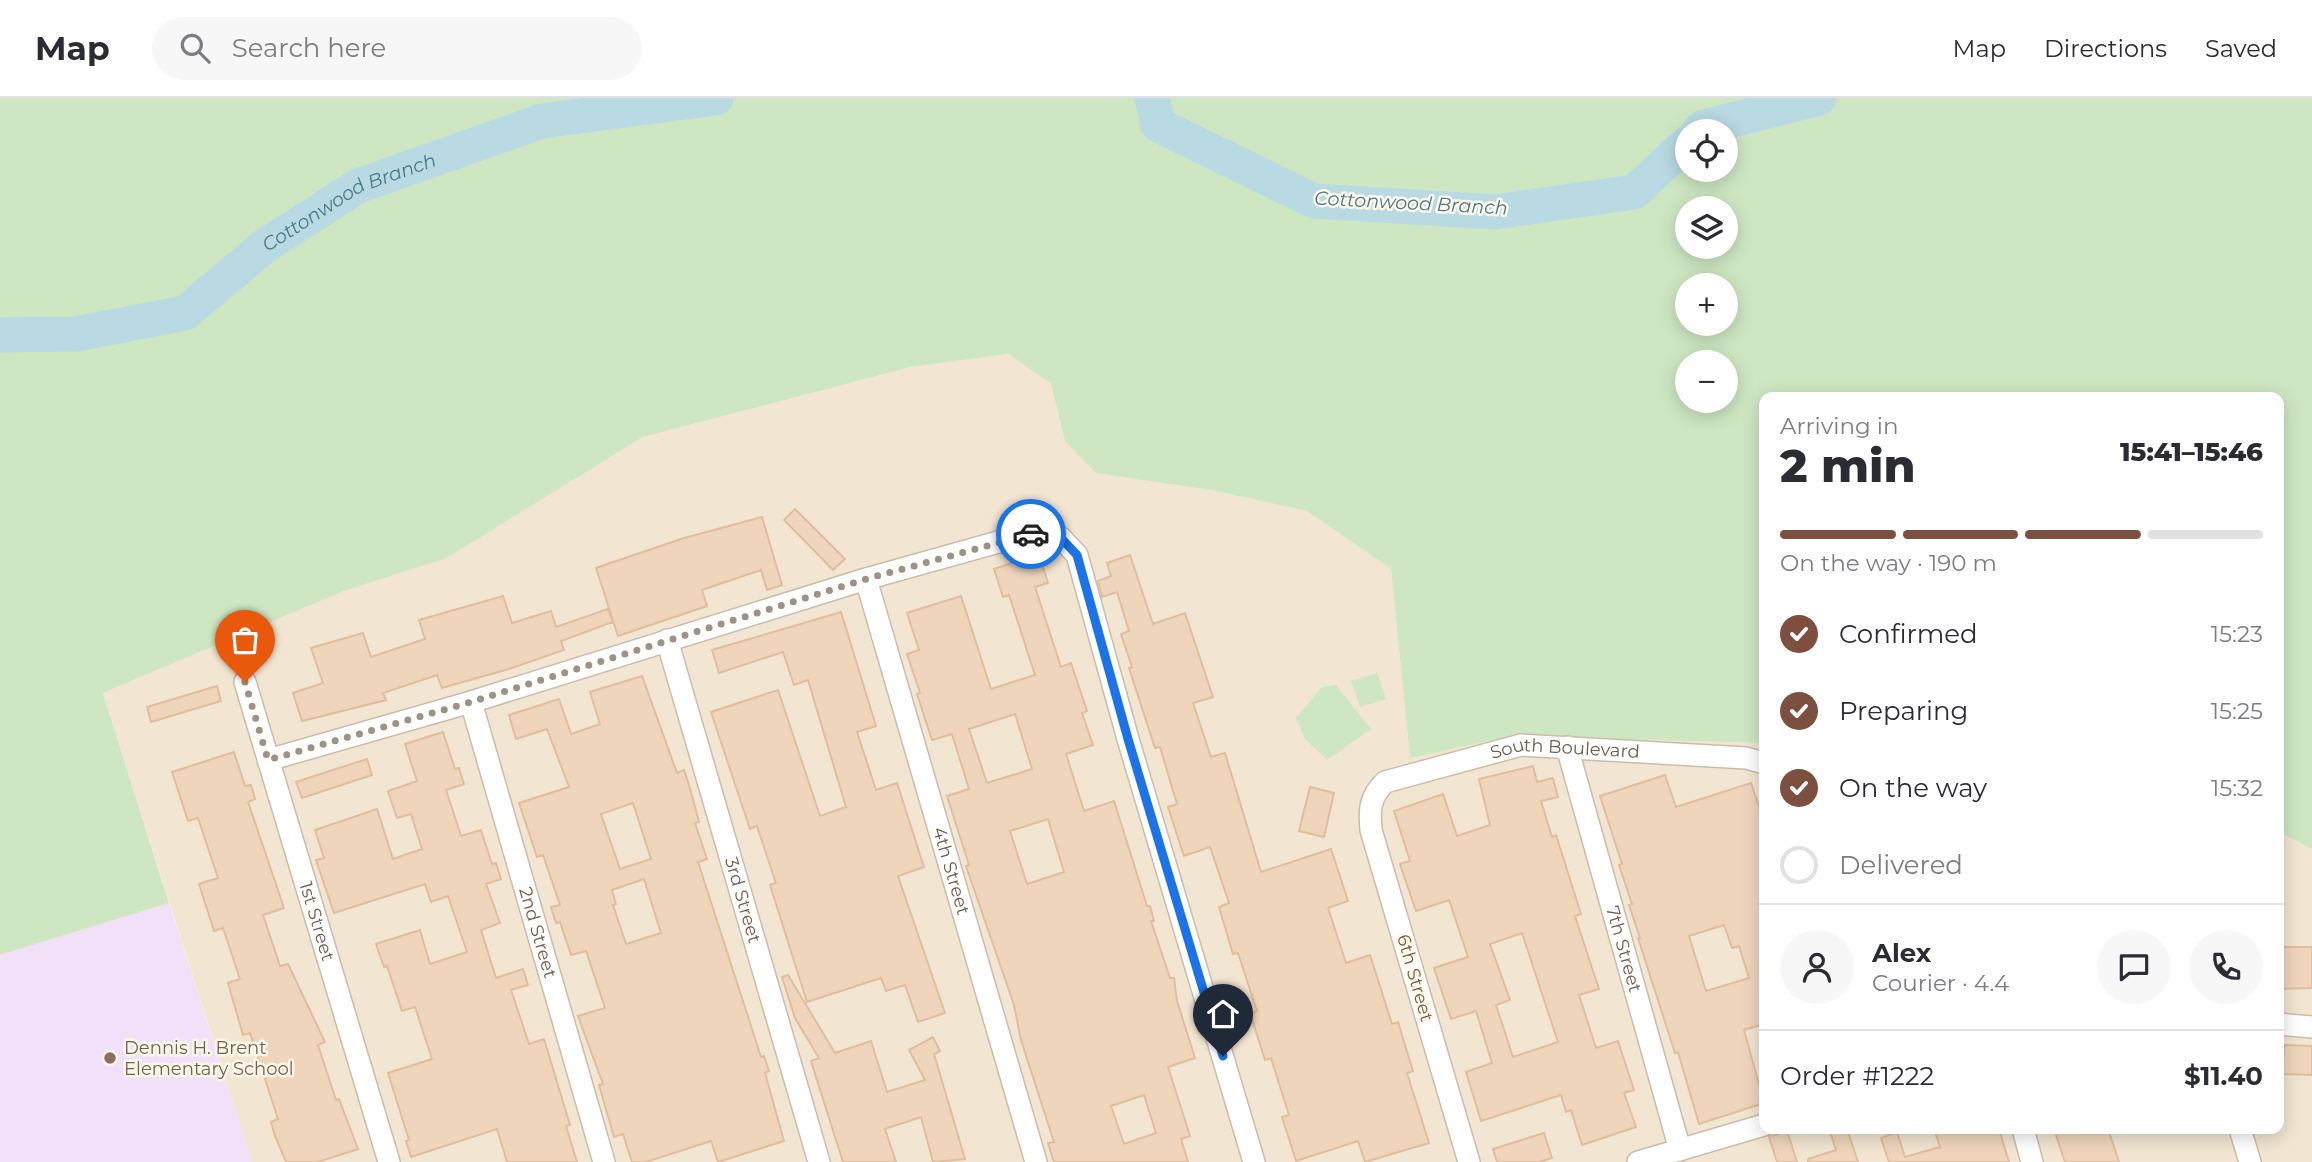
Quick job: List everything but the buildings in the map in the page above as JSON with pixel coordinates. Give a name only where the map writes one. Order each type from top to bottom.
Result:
[{"type":"street","points":[[268,760],[471,702],[866,579],[1027,534],[1060,537],[1077,555],[1128,739],[1254,1162]]},
{"type":"street","name":"4th Street","points":[[866,579],[1036,1162]]},
{"type":"street","name":"3rd Street","points":[[667,640],[819,1162]]},
{"type":"street","name":"1st Street","points":[[245,682],[389,1162]]},
{"type":"street","name":"2nd Street","points":[[471,702],[604,1162]]},
{"type":"street","name":"South Boulevard","points":[[1374,793],[1385,782],[1521,744],[1746,758],[1759,762]]},
{"type":"street","name":"7th Street","points":[[1567,747],[1680,1150]]},
{"type":"street","name":"6th Street","points":[[1374,793],[1369,812],[1371,830],[1469,1162]]},
{"type":"street","points":[[2284,1025],[2312,1027]]},
{"type":"street","points":[[1638,1162],[1759,1126]]},
{"type":"street","points":[[2024,1134],[2032,1162]]},
{"type":"street","points":[[2242,1134],[2250,1162]]},
{"type":"shaded area","points":[[1009,354],[1051,384],[1065,441],[1211,490],[1307,511],[1391,569],[1410,758],[1490,741],[1579,738],[1759,743],[1759,1134],[2284,1134],[2284,835],[2312,849],[2312,1162],[252,1162],[103,693],[344,591],[447,558],[643,437],[911,367]]},
{"type":"shaded area","name":"Dennis H. Brent Elementary School","points":[[169,903],[252,1162],[0,1162],[0,955]]},
{"type":"green space","points":[[0,98],[2312,98],[2312,849],[2284,835],[2284,392],[1759,392],[1759,743],[1579,738],[1490,741],[1410,758],[1391,569],[1307,511],[1211,490],[1096,473],[1065,441],[1051,384],[1009,354],[911,367],[643,437],[447,558],[344,591],[103,693],[169,903],[0,955]]},
{"type":"green space","points":[[1377,673],[1386,699],[1360,707],[1351,681]]},
{"type":"green space","points":[[1336,685],[1371,729],[1327,760],[1305,739],[1296,718],[1322,687]]},
{"type":"waterway","name":"Cottonwood Branch","points":[[0,335],[76,334],[185,313],[266,245],[358,186],[542,121],[716,98]]},
{"type":"waterway","name":"Cottonwood Branch","points":[[1152,98],[1158,125],[1314,201],[1495,212],[1634,192],[1675,154]]},
{"type":"waterway","name":"Cottonwood Branch","points":[[1736,119],[1819,98]]},
{"type":"way so far","points":[[245,682],[268,760],[471,702],[866,579],[1031,534]]},
{"type":"place","name":"Dennis H. Brent Elementary School","points":[[110,1058]]},
{"type":"route","points":[[1031,534],[1060,537],[1077,555],[1128,739],[1223,1056]]}]
